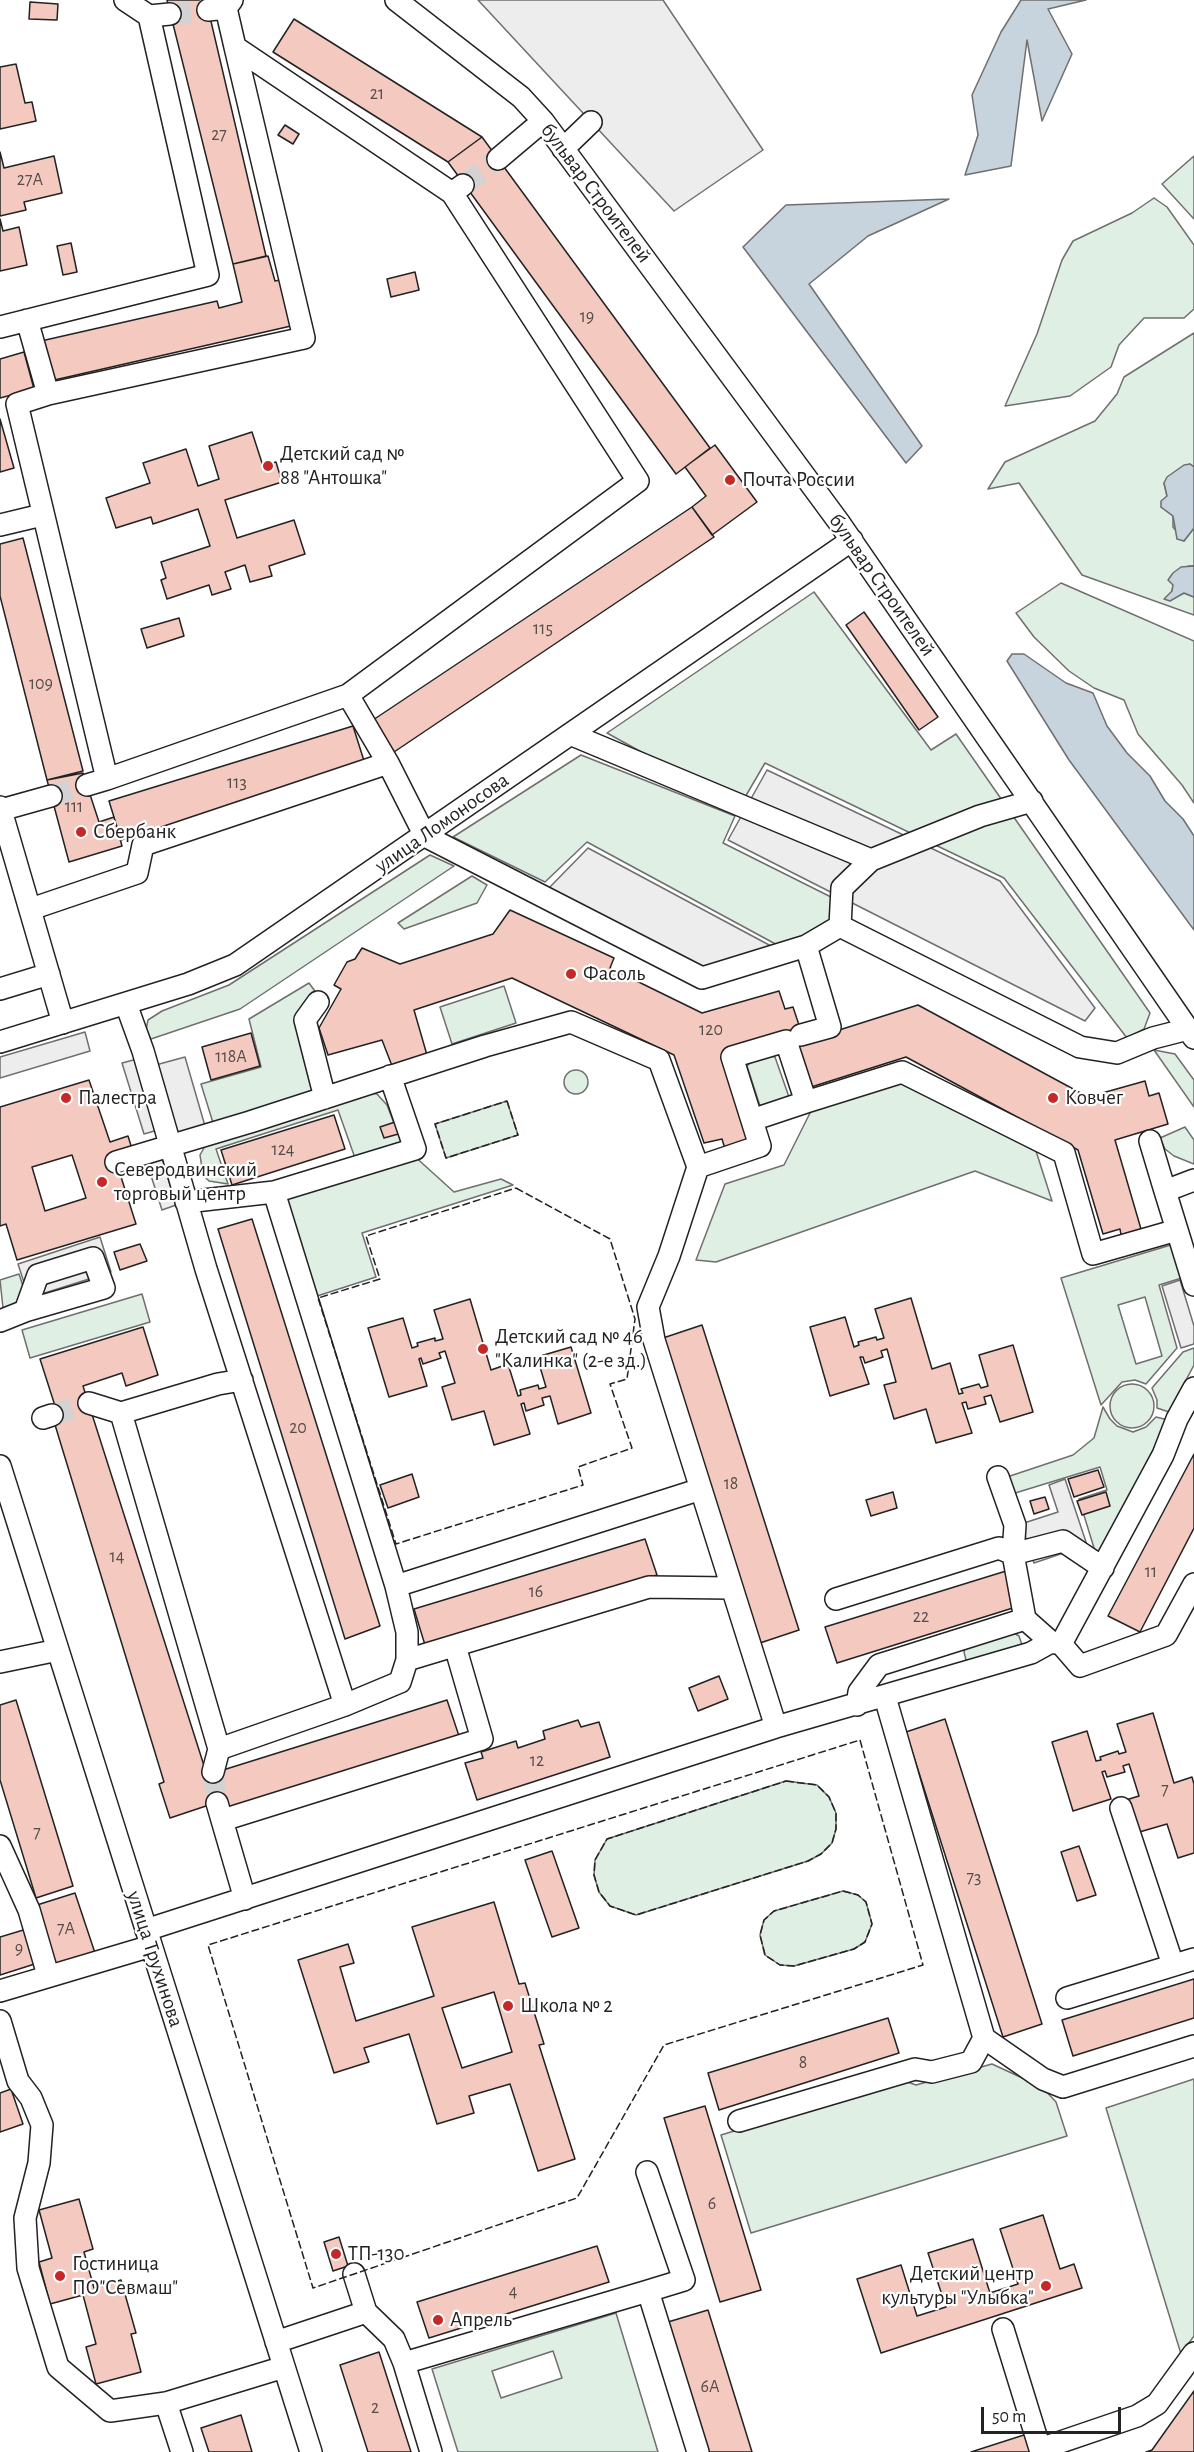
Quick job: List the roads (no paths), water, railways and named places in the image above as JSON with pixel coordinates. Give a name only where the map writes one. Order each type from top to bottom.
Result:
[{"type":"street","points":[[124,0],[149,16],[170,14]]},
{"type":"street","name":"бульвар Строителей","points":[[396,0],[520,98],[543,121],[852,540],[1191,1033]]},
{"type":"street","points":[[222,6],[235,47],[304,338],[48,394],[17,404],[97,782],[348,695],[638,481],[458,189],[235,47]]},
{"type":"street","points":[[0,327],[208,275],[149,16]]},
{"type":"street","points":[[498,159],[543,121]]},
{"type":"street","points":[[563,149],[591,122]]},
{"type":"street","points":[[27,320],[48,394]]},
{"type":"street","points":[[0,525],[42,514]]},
{"type":"street","name":"улица Ломоносова","points":[[0,1042],[188,984],[235,965],[852,540]]},
{"type":"street","points":[[348,695],[388,763],[425,836],[702,978],[806,946],[840,926]]},
{"type":"street","points":[[570,734],[871,860]]},
{"type":"street","points":[[31,909],[136,873],[143,845],[388,763]]},
{"type":"street","points":[[51,796],[0,808],[63,1023]]},
{"type":"street","points":[[840,926],[842,888],[871,860],[980,816],[1032,801]]},
{"type":"street","points":[[840,926],[1080,1047],[1117,1053],[1152,1038],[1191,1033]]},
{"type":"street","points":[[698,1167],[760,1146],[732,1057],[830,1027],[806,946]]},
{"type":"street","points":[[0,989],[49,975]]},
{"type":"street","points":[[318,1002],[305,1020],[325,1098]]},
{"type":"street","points":[[126,1004],[345,1705]]},
{"type":"street","points":[[116,1162],[571,1022],[659,1060],[698,1167],[669,1256],[648,1307],[654,1340],[730,1588],[776,1727]]},
{"type":"street","points":[[794,1038],[806,1102]]},
{"type":"street","points":[[752,1120],[902,1072],[1064,1153],[1094,1254],[1177,1230]]},
{"type":"street","points":[[186,1202],[274,1192],[415,1149],[390,1076]]},
{"type":"street","points":[[1150,1141],[1194,1285]]},
{"type":"street","points":[[1166,1191],[1194,1180]]},
{"type":"street","points":[[219,1749],[345,1705],[400,1682],[407,1660],[407,1632],[396,1586],[274,1192]]},
{"type":"street","points":[[0,1321],[25,1311]]},
{"type":"street","points":[[88,1403],[121,1413],[218,1384],[242,1380]]},
{"type":"street","points":[[0,1991],[148,1938],[245,1899],[776,1727],[885,1697],[1031,1653],[1056,1643],[1103,1568],[1163,1455],[1177,1419],[1194,1388]]},
{"type":"street","points":[[121,1413],[219,1749],[213,1772]]},
{"type":"street","name":"улица Трухинова","points":[[0,1466],[311,2452]]},
{"type":"street","points":[[998,1477],[1015,1525],[1013,1554],[1025,1619],[1056,1643],[1080,1666],[1166,1635],[1194,1584]]},
{"type":"street","points":[[396,1586],[701,1489]]},
{"type":"street","points":[[836,1599],[999,1548],[1013,1554],[1063,1541],[1103,1568]]},
{"type":"street","points":[[407,1660],[649,1587],[730,1588]]},
{"type":"street","points":[[856,1705],[859,1692],[879,1665],[1025,1619]]},
{"type":"street","points":[[245,1899],[220,1811],[483,1739],[455,1646]]},
{"type":"street","points":[[0,1662],[58,1650]]},
{"type":"street","points":[[885,1697],[984,2038],[1043,2079],[1063,2087],[1194,2046]]},
{"type":"street","points":[[1121,1808],[1173,1965]]},
{"type":"street","points":[[0,1846],[29,1910],[48,1975]]},
{"type":"street","points":[[1067,1998],[1194,1959]]},
{"type":"street","points":[[0,2021],[18,2081],[31,2097],[42,2125],[39,2163],[25,2218],[28,2268],[58,2367],[110,2411],[166,2403],[284,2367]]},
{"type":"street","points":[[739,2121],[915,2069],[932,2072],[971,2062],[984,2038]]},
{"type":"street","points":[[404,2363],[684,2280],[647,2172]]},
{"type":"street","points":[[354,2274],[366,2312],[394,2339],[404,2363],[431,2452]]},
{"type":"street","points":[[648,2291],[698,2452]]},
{"type":"street","points":[[276,2342],[366,2312]]},
{"type":"street","points":[[1003,2329],[1040,2450],[1137,2416],[1157,2404],[1194,2354]]},
{"type":"street","points":[[166,2403],[182,2452]]},
{"type":"tunnel","points":[[170,14],[208,10]]},
{"type":"tunnel","points":[[464,185],[498,159]]},
{"type":"tunnel","points":[[51,796],[87,785]]},
{"type":"tunnel","points":[[52,1415],[89,1403]]},
{"type":"tunnel","points":[[213,1772],[217,1803]]},
{"type":"place","name":"Детский сад № 88 \"Антошка\"","points":[[268,466]]},
{"type":"place","name":"Почта России","points":[[730,480]]},
{"type":"place","name":"Сбербанк","points":[[81,832]]},
{"type":"place","name":"Фасоль","points":[[571,974]]},
{"type":"place","name":"Палестра","points":[[66,1098]]},
{"type":"place","name":"Ковчег","points":[[1053,1098]]},
{"type":"place","name":"Северодвинский торговый центр","points":[[102,1182]]},
{"type":"place","name":"Детский сад № 46 \"Калинка\" (2-е зд.)","points":[[483,1349]]},
{"type":"place","name":"Школа № 2","points":[[508,2006]]},
{"type":"place","name":"ТП-130","points":[[336,2254]]},
{"type":"place","name":"Гостиница ПО\"Севмаш\"","points":[[60,2276]]},
{"type":"place","name":"Детский центр культуры \"Улыбка\"","points":[[1046,2286]]},
{"type":"place","name":"Апрель","points":[[438,2320]]}]
